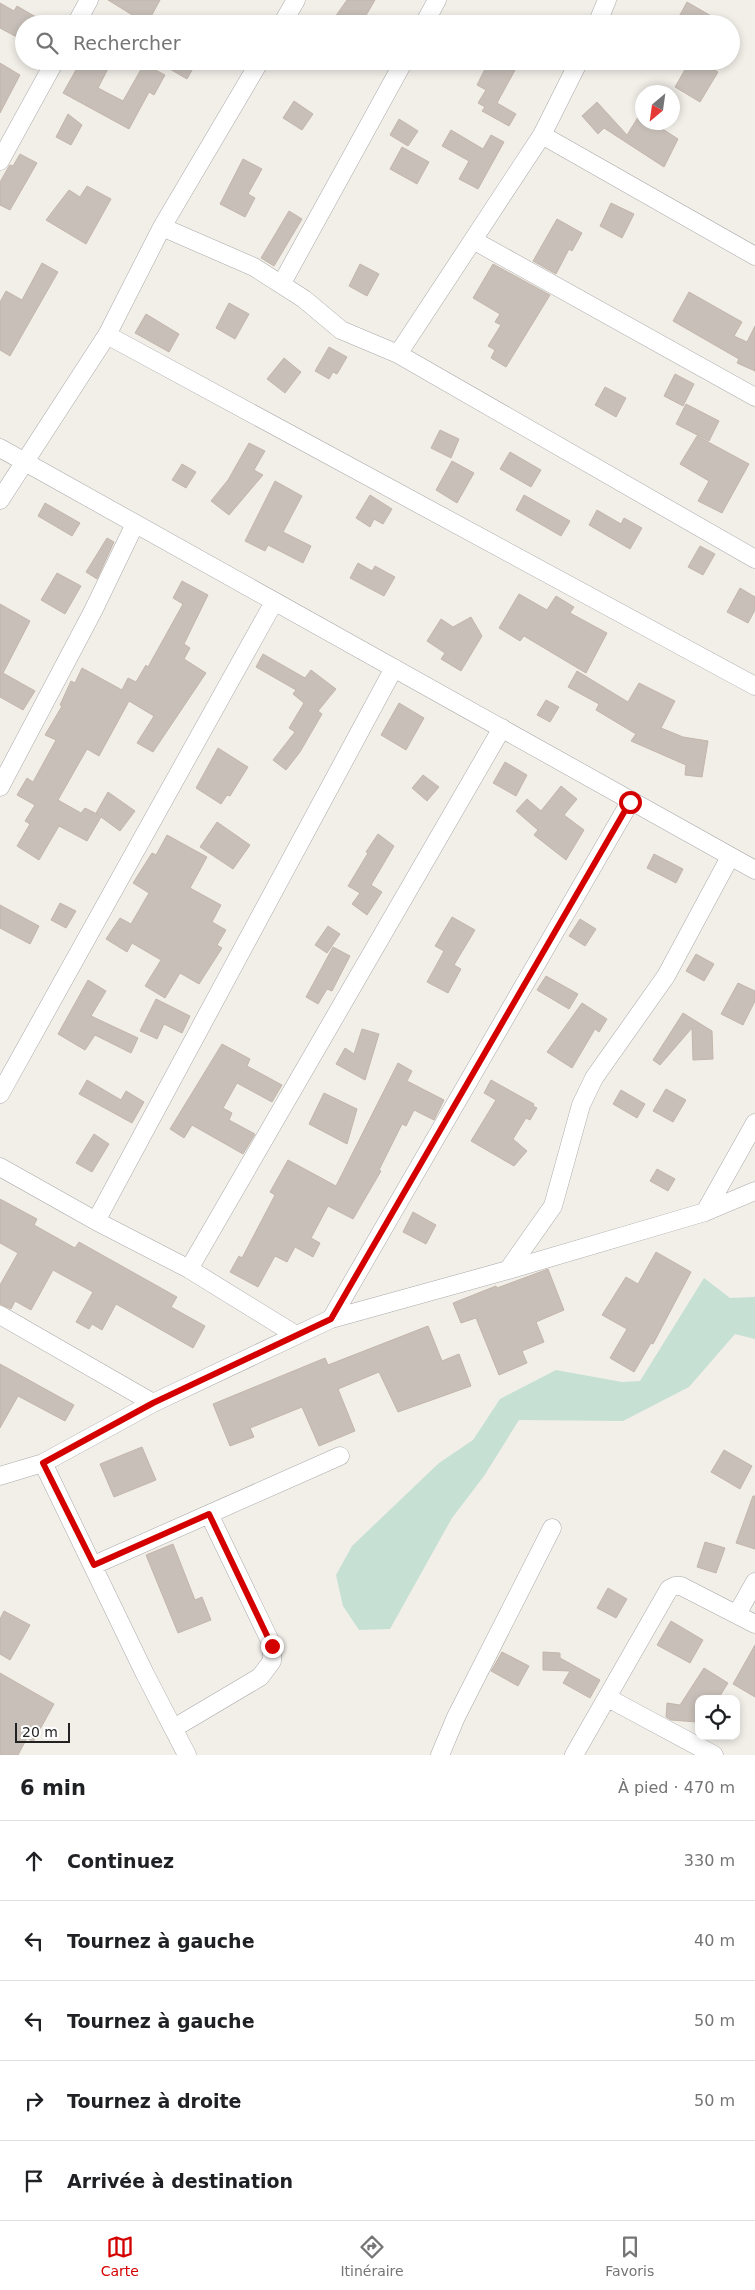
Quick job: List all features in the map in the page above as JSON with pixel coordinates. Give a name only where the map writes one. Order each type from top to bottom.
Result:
[{"type":"street","points":[[81,15],[90,0]]},
{"type":"street","points":[[287,15],[296,0]]},
{"type":"street","points":[[429,15],[437,0]]},
{"type":"street","points":[[600,15],[607,0]]},
{"type":"street","points":[[0,161],[51,70]]},
{"type":"street","points":[[0,500],[107,335],[162,227],[255,70]]},
{"type":"street","points":[[282,283],[399,70]]},
{"type":"street","points":[[398,354],[542,135],[574,70]]},
{"type":"street","points":[[542,135],[755,256]]},
{"type":"street","points":[[162,227],[254,267],[282,283],[341,330],[398,354],[755,560]]},
{"type":"street","points":[[473,240],[755,397]]},
{"type":"street","points":[[107,335],[755,686]]},
{"type":"street","points":[[0,448],[502,728],[630,802],[755,870]]},
{"type":"street","points":[[0,787],[93,611],[135,524]]},
{"type":"street","points":[[0,1094],[274,602]]},
{"type":"street","points":[[96,1221],[394,668]]},
{"type":"street","points":[[190,1269],[502,728]]},
{"type":"street","points":[[331,1319],[630,802]]},
{"type":"street","points":[[508,1270],[553,1206],[581,1105],[594,1078],[666,976],[730,857]]},
{"type":"street","points":[[705,1212],[755,1122]]},
{"type":"street","points":[[0,1167],[96,1221],[190,1269],[296,1335]]},
{"type":"street","points":[[0,1476],[43,1463],[153,1403],[331,1319],[508,1270],[705,1212],[755,1191]]},
{"type":"street","points":[[0,1315],[153,1403]]},
{"type":"street","points":[[94,1565],[340,1456]]},
{"type":"street","points":[[43,1463],[187,1755]]},
{"type":"street","points":[[174,1728],[260,1677],[272,1661],[272,1646],[209,1514]]},
{"type":"street","points":[[440,1755],[456,1717],[552,1528]]},
{"type":"street","points":[[737,1614],[755,1582]]},
{"type":"street","points":[[574,1755],[669,1589],[681,1586],[755,1624]]},
{"type":"street","points":[[608,1698],[714,1755]]},
{"type":"green space","points":[[704,1278],[730,1298],[755,1297],[755,1339],[735,1334],[689,1387],[623,1421],[519,1420],[484,1476],[452,1518],[390,1629],[359,1630],[343,1606],[336,1575],[352,1546],[439,1463],[473,1440],[500,1399],[556,1370],[622,1382],[640,1381]]},
{"type":"building","points":[[108,0],[160,0],[152,15],[132,15]]},
{"type":"building","points":[[347,0],[375,0],[366,15],[336,15]]},
{"type":"building","points":[[687,2],[709,15],[680,15]]},
{"type":"building","points":[[0,3],[14,11],[17,6],[32,15],[15,15],[15,36],[0,28]]},
{"type":"building","points":[[0,63],[20,75],[0,113]]},
{"type":"building","points":[[76,70],[107,70],[98,88],[123,101],[141,70],[155,70],[165,75],[154,95],[149,92],[129,129],[63,93]]},
{"type":"building","points":[[172,70],[192,70],[187,79]]},
{"type":"building","points":[[484,70],[515,70],[497,103],[516,114],[509,126],[482,111],[485,107],[478,103],[486,90],[477,85]]},
{"type":"building","points":[[685,70],[715,70],[718,72],[700,102],[680,90],[680,85],[676,85]]},
{"type":"building","points":[[294,101],[313,114],[302,130],[283,118]]},
{"type":"building","points":[[597,102],[627,135],[635,122],[635,130],[664,130],[678,139],[664,167],[604,128],[598,134],[582,116]]},
{"type":"building","points":[[68,114],[82,125],[71,145],[56,137]]},
{"type":"building","points":[[399,119],[418,131],[408,146],[390,135]]},
{"type":"building","points":[[451,130],[483,149],[491,135],[504,142],[478,189],[459,179],[469,161],[442,146]]},
{"type":"building","points":[[402,147],[429,162],[417,184],[390,169]]},
{"type":"building","points":[[20,154],[37,163],[10,210],[0,205],[0,182],[10,165],[13,166]]},
{"type":"building","points":[[243,159],[262,169],[248,194],[255,198],[245,217],[220,204]]},
{"type":"building","points":[[87,186],[111,199],[86,244],[46,220],[69,190],[80,197]]},
{"type":"building","points":[[611,203],[634,214],[622,238],[600,226]]},
{"type":"building","points":[[289,211],[302,219],[274,266],[261,258]]},
{"type":"building","points":[[557,219],[582,233],[572,251],[569,249],[556,274],[533,261]]},
{"type":"building","points":[[42,263],[58,272],[10,356],[0,350],[0,302],[6,291],[22,300]]},
{"type":"building","points":[[360,264],[379,274],[367,296],[349,286]]},
{"type":"building","points":[[493,264],[550,295],[506,367],[491,358],[495,350],[488,346],[501,325],[495,322],[500,314],[473,298]]},
{"type":"building","points":[[689,292],[742,322],[734,336],[747,342],[755,326],[755,371],[737,363],[739,359],[673,321]]},
{"type":"building","points":[[229,303],[249,314],[235,339],[216,328]]},
{"type":"building","points":[[146,314],[179,334],[169,352],[135,333]]},
{"type":"building","points":[[329,347],[347,357],[337,374],[333,372],[329,379],[315,371]]},
{"type":"building","points":[[284,358],[301,372],[285,393],[267,379]]},
{"type":"building","points":[[675,374],[694,384],[683,406],[664,396]]},
{"type":"building","points":[[605,387],[626,398],[616,417],[595,405]]},
{"type":"building","points":[[686,404],[719,421],[709,441],[676,424]]},
{"type":"building","points":[[440,430],[459,439],[451,458],[431,448]]},
{"type":"building","points":[[697,436],[749,464],[722,513],[698,501],[709,481],[680,464]]},
{"type":"building","points":[[249,443],[265,451],[254,470],[263,475],[229,515],[211,501],[228,480]]},
{"type":"building","points":[[510,452],[541,470],[531,487],[500,469]]},
{"type":"building","points":[[452,461],[474,473],[457,503],[436,490]]},
{"type":"building","points":[[182,464],[196,472],[186,488],[172,480]]},
{"type":"building","points":[[275,481],[302,496],[283,532],[311,546],[303,563],[268,545],[265,551],[245,541]]},
{"type":"building","points":[[370,495],[392,509],[383,524],[374,519],[370,527],[356,518]]},
{"type":"building","points":[[524,495],[570,521],[561,536],[516,510]]},
{"type":"building","points":[[45,503],[80,523],[72,536],[38,516]]},
{"type":"building","points":[[597,510],[621,524],[624,518],[642,528],[630,549],[589,525]]},
{"type":"building","points":[[107,538],[114,542],[97,579],[86,572]]},
{"type":"building","points":[[700,546],[715,554],[703,575],[688,567]]},
{"type":"building","points":[[358,563],[372,571],[375,566],[395,577],[384,596],[350,578]]},
{"type":"building","points":[[57,573],[81,586],[65,614],[41,600]]},
{"type":"building","points":[[182,581],[208,595],[184,644],[190,648],[184,659],[206,673],[153,752],[137,743],[154,716],[129,701],[99,756],[87,749],[58,800],[81,813],[85,808],[99,815],[96,813],[108,792],[135,811],[120,831],[101,817],[87,841],[59,826],[39,860],[17,846],[30,824],[25,821],[35,805],[17,795],[27,778],[33,782],[56,740],[45,735],[62,706],[60,705],[71,681],[75,683],[82,668],[122,690],[128,678],[136,682],[146,665],[148,667],[183,604],[173,598]]},
{"type":"building","points":[[740,588],[755,597],[755,610],[748,623],[727,612]]},
{"type":"building","points":[[519,594],[547,610],[556,596],[574,607],[570,613],[607,633],[586,673],[524,636],[520,641],[499,628]]},
{"type":"building","points":[[0,604],[30,621],[3,673],[35,691],[23,710],[0,697]]},
{"type":"building","points":[[471,617],[482,636],[461,671],[441,659],[445,653],[427,641],[441,619],[453,627]]},
{"type":"building","points":[[263,654],[305,678],[311,670],[336,689],[318,711],[322,714],[300,752],[286,770],[273,760],[295,732],[289,728],[304,703],[293,694],[296,690],[256,667]]},
{"type":"building","points":[[577,671],[628,702],[639,683],[675,701],[661,728],[683,737],[708,741],[702,777],[685,775],[686,765],[631,741],[636,734],[596,710],[599,704],[568,687]]},
{"type":"building","points":[[546,700],[559,707],[550,722],[537,715]]},
{"type":"building","points":[[399,703],[424,718],[406,750],[381,735]]},
{"type":"building","points":[[218,748],[248,767],[230,796],[227,795],[221,804],[196,788]]},
{"type":"building","points":[[505,762],[527,775],[516,796],[493,783]]},
{"type":"building","points":[[423,775],[439,787],[427,801],[412,788]]},
{"type":"building","points":[[561,786],[577,799],[564,815],[584,830],[566,860],[534,835],[538,830],[516,811],[527,799],[541,811]]},
{"type":"building","points":[[217,822],[250,845],[233,869],[200,847]]},
{"type":"building","points":[[378,834],[394,846],[371,885],[382,892],[367,915],[352,904],[360,893],[348,886]]},
{"type":"building","points":[[167,835],[207,857],[190,888],[221,905],[212,922],[226,930],[217,945],[222,948],[199,984],[180,973],[165,998],[145,986],[161,960],[132,943],[127,952],[106,939],[120,918],[131,924],[149,893],[133,883],[152,853],[156,855]]},
{"type":"building","points":[[654,854],[683,869],[676,883],[647,868]]},
{"type":"building","points":[[60,903],[76,911],[66,928],[51,920]]},
{"type":"building","points":[[0,905],[39,926],[30,944],[0,928]]},
{"type":"building","points":[[452,917],[475,930],[454,965],[461,969],[448,993],[427,982],[444,951],[435,946]]},
{"type":"building","points":[[580,919],[596,929],[585,946],[569,936]]},
{"type":"building","points":[[328,926],[340,934],[327,953],[315,945]]},
{"type":"building","points":[[333,947],[350,956],[332,991],[327,989],[318,1004],[306,997]]},
{"type":"building","points":[[696,954],[714,964],[704,981],[686,971]]},
{"type":"building","points":[[546,976],[578,994],[569,1009],[537,990]]},
{"type":"building","points":[[88,980],[106,991],[91,1016],[138,1038],[131,1053],[95,1035],[85,1050],[58,1034]]},
{"type":"building","points":[[738,983],[755,991],[755,1001],[743,1025],[721,1014]]},
{"type":"building","points":[[156,999],[190,1016],[182,1033],[164,1024],[157,1039],[140,1031]]},
{"type":"building","points":[[582,1003],[607,1019],[599,1032],[595,1029],[572,1068],[547,1052]]},
{"type":"building","points":[[683,1013],[712,1031],[713,1059],[693,1060],[692,1028],[660,1065],[653,1060]]},
{"type":"building","points":[[362,1029],[379,1034],[365,1080],[336,1064],[345,1048],[354,1054]]},
{"type":"building","points":[[222,1044],[250,1059],[247,1066],[282,1085],[272,1102],[237,1083],[223,1108],[232,1113],[229,1120],[255,1134],[243,1154],[192,1125],[184,1138],[170,1129]]},
{"type":"building","points":[[398,1063],[412,1071],[407,1081],[444,1100],[434,1120],[414,1110],[406,1126],[402,1124],[379,1170],[381,1171],[353,1219],[328,1206],[311,1238],[320,1243],[313,1257],[295,1247],[287,1262],[275,1256],[258,1287],[230,1272],[239,1256],[242,1258],[275,1195],[270,1192],[288,1160],[336,1186]]},
{"type":"building","points":[[87,1080],[121,1100],[126,1091],[144,1102],[132,1123],[79,1094]]},
{"type":"building","points":[[491,1080],[534,1104],[533,1106],[537,1108],[530,1120],[526,1118],[513,1139],[527,1151],[514,1166],[471,1141],[496,1100],[484,1093]]},
{"type":"building","points":[[666,1089],[686,1100],[673,1122],[653,1111]]},
{"type":"building","points":[[621,1090],[645,1104],[637,1118],[613,1104]]},
{"type":"building","points":[[324,1093],[357,1109],[347,1144],[309,1124]]},
{"type":"building","points":[[94,1134],[109,1144],[92,1172],[76,1163]]},
{"type":"building","points":[[657,1169],[675,1179],[668,1191],[650,1181]]},
{"type":"building","points":[[0,1199],[37,1219],[34,1225],[75,1248],[79,1242],[177,1297],[171,1307],[205,1326],[193,1348],[116,1304],[102,1330],[92,1324],[89,1329],[76,1322],[93,1292],[53,1270],[31,1310],[15,1301],[11,1309],[0,1304],[0,1285],[18,1253],[0,1243]]},
{"type":"building","points":[[413,1212],[436,1225],[426,1244],[403,1232]]},
{"type":"building","points":[[656,1252],[691,1272],[653,1344],[651,1343],[634,1372],[610,1358],[627,1329],[602,1315],[626,1277],[638,1284]]},
{"type":"building","points":[[548,1269],[564,1310],[536,1322],[544,1342],[522,1351],[527,1363],[499,1375],[476,1318],[461,1323],[453,1303],[496,1286],[497,1288]]},
{"type":"building","points":[[428,1326],[442,1361],[459,1354],[471,1386],[398,1412],[379,1372],[338,1389],[355,1431],[319,1446],[302,1407],[250,1428],[254,1437],[230,1446],[213,1404],[325,1358],[328,1365]]},
{"type":"building","points":[[0,1364],[74,1405],[65,1421],[18,1396],[0,1428]]},
{"type":"building","points":[[142,1447],[156,1480],[114,1497],[100,1464]]},
{"type":"building","points":[[724,1450],[752,1466],[740,1489],[711,1472]]},
{"type":"building","points":[[753,1496],[755,1496],[755,1549],[736,1543]]},
{"type":"building","points":[[705,1542],[725,1548],[716,1573],[697,1567]]},
{"type":"building","points":[[173,1544],[195,1600],[202,1597],[211,1620],[178,1633],[146,1555]]},
{"type":"building","points":[[608,1588],[627,1599],[616,1618],[597,1608]]},
{"type":"building","points":[[4,1611],[30,1625],[10,1660],[0,1654],[0,1619]]},
{"type":"building","points":[[671,1621],[703,1640],[690,1663],[657,1645]]},
{"type":"building","points":[[755,1645],[755,1697],[733,1684]]},
{"type":"building","points":[[502,1652],[529,1666],[518,1686],[491,1671]]},
{"type":"building","points":[[543,1652],[560,1653],[560,1658],[600,1680],[590,1698],[563,1683],[570,1671],[543,1670]]},
{"type":"building","points":[[704,1668],[728,1683],[720,1695],[695,1695],[695,1722],[671,1720],[666,1717],[667,1703],[680,1705]]},
{"type":"building","points":[[0,1673],[54,1704],[33,1742],[27,1738],[18,1755],[0,1755]]},
{"type":"route","points":[[272,1646],[209,1514],[94,1565],[43,1463],[153,1403],[331,1319],[630,802]]}]
